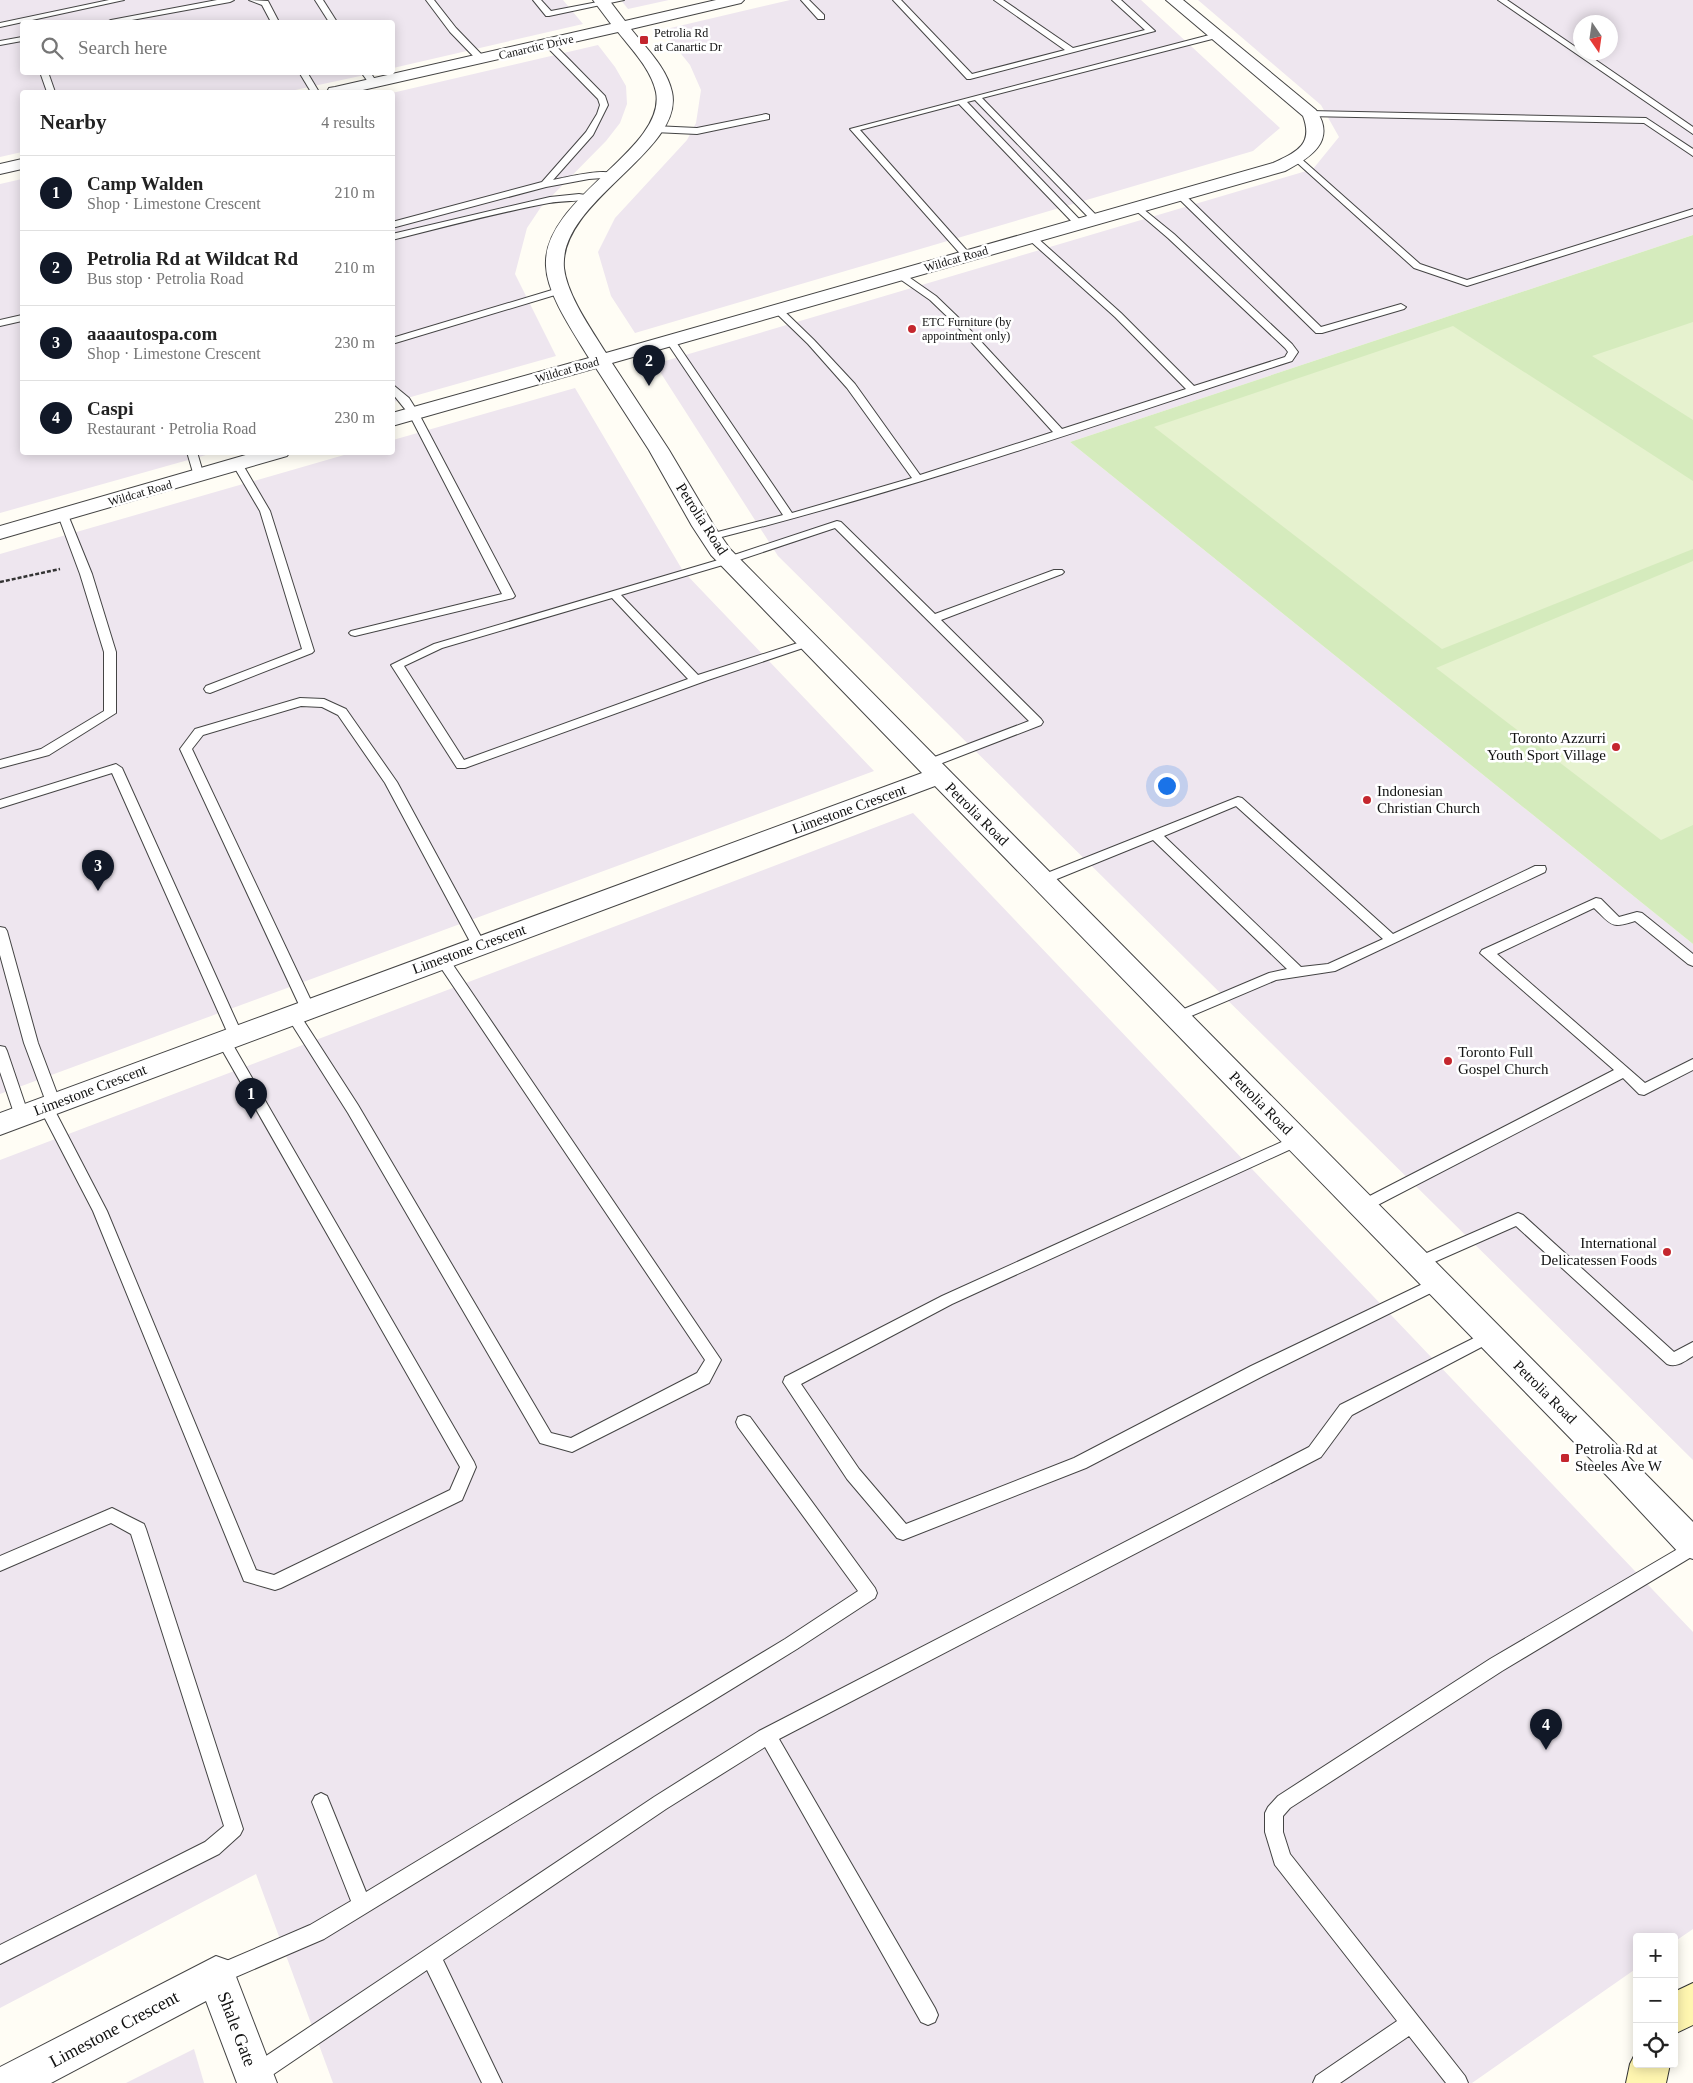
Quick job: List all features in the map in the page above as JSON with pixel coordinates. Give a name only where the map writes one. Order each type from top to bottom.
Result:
[{"type":"main road","points":[[1678,2013],[1693,2002]]},
{"type":"main road","points":[[1646,2083],[1649,2068]]},
{"type":"street","name":"Canarctic Drive","points":[[395,74],[481,59],[736,0]]},
{"type":"street","points":[[1174,0],[1310,114]]},
{"type":"street","name":"Petrolia Road","points":[[608,1],[620,27],[656,71],[662,84],[665,100],[662,115],[654,129],[613,175],[589,198],[567,226],[555,258],[555,270],[562,290],[602,360],[660,451],[710,537],[729,560],[808,643],[1363,1206],[1693,1546]]},
{"type":"street","name":"Canarctic Drive","points":[[340,90],[370,78],[388,75]]},
{"type":"street","name":"Wildcat Road","points":[[395,419],[1279,166],[1297,158],[1311,148],[1316,137],[1316,125],[1310,114]]},
{"type":"street","points":[[0,169],[20,164]]},
{"type":"street","name":"Wildcat Road","points":[[0,533],[270,455]]},
{"type":"street","name":"Limestone Crescent","points":[[30,1112],[479,946],[933,770]]},
{"type":"street","name":"Limestone Crescent","points":[[11,2083],[216,1975]]},
{"type":"street","name":"Shale Gate","points":[[216,1975],[256,2079]]},
{"type":"lane","points":[[24,20],[120,0]]},
{"type":"lane","points":[[122,20],[230,0]]},
{"type":"lane","points":[[253,0],[265,3],[275,20]]},
{"type":"lane","points":[[319,0],[332,20]]},
{"type":"lane","points":[[430,0],[453,30],[481,59]]},
{"type":"lane","points":[[538,0],[549,14],[608,1]]},
{"type":"lane","points":[[806,0],[821,17]]},
{"type":"lane","points":[[897,0],[970,77],[1151,31],[1116,0]]},
{"type":"lane","points":[[998,0],[1072,51]]},
{"type":"lane","points":[[1502,0],[1693,131]]},
{"type":"lane","points":[[0,25],[20,21]]},
{"type":"lane","points":[[967,256],[854,129],[1217,35]]},
{"type":"lane","points":[[0,43],[20,39]]},
{"type":"lane","points":[[545,184],[590,133],[602,114],[604,105],[602,98],[596,90],[549,44]]},
{"type":"lane","points":[[45,75],[50,90]]},
{"type":"lane","points":[[305,75],[314,90]]},
{"type":"lane","points":[[976,97],[1087,221]]},
{"type":"lane","points":[[961,101],[1087,221]]},
{"type":"lane","points":[[1310,114],[1646,121],[1693,154]]},
{"type":"lane","points":[[654,129],[697,131],[766,117]]},
{"type":"lane","points":[[1297,158],[1417,266],[1466,283],[1693,212]]},
{"type":"lane","points":[[395,224],[545,184],[588,176],[613,175]]},
{"type":"lane","points":[[1180,195],[1319,330],[1401,307]]},
{"type":"lane","points":[[395,236],[550,200],[579,197],[589,198]]},
{"type":"lane","points":[[710,537],[789,517],[918,479],[1289,359],[1293,352],[1289,346],[1138,207]]},
{"type":"lane","points":[[1031,238],[1111,309],[1192,390]]},
{"type":"lane","points":[[900,275],[933,298],[959,323],[1060,434]]},
{"type":"lane","points":[[395,340],[562,290]]},
{"type":"lane","points":[[778,310],[811,342],[851,386],[918,479]]},
{"type":"lane","points":[[0,323],[20,318]]},
{"type":"lane","points":[[671,341],[789,517]]},
{"type":"lane","points":[[355,633],[509,596],[414,414],[405,400],[395,390]]},
{"type":"lane","points":[[193,455],[199,476]]},
{"type":"lane","points":[[210,689],[308,651],[265,511],[238,464]]},
{"type":"lane","points":[[0,764],[45,752],[110,713],[110,652],[83,565],[63,515]]},
{"type":"lane","points":[[808,643],[696,680],[461,765],[397,665],[438,646],[729,560],[837,524],[1037,722],[933,770]]},
{"type":"lane","points":[[933,619],[1058,572]]},
{"type":"lane","points":[[614,594],[696,680]]},
{"type":"lane","points":[[442,959],[713,1360],[703,1378],[572,1445],[546,1438],[353,1109],[301,1012],[186,749],[199,732],[300,702],[324,703],[342,712],[390,782],[479,946]]},
{"type":"lane","points":[[0,804],[116,768],[230,1038],[468,1467],[456,1495],[275,1583],[250,1576],[100,1211],[30,1112],[0,1053]]},
{"type":"lane","points":[[1042,880],[1238,801],[1392,940]]},
{"type":"lane","points":[[1156,835],[1298,972]]},
{"type":"lane","points":[[1177,1017],[1274,976],[1330,968],[1540,869]]},
{"type":"lane","points":[[1693,961],[1637,916],[1617,922],[1596,902],[1487,953],[1644,1090],[1693,1064]]},
{"type":"lane","points":[[0,931],[31,1043],[30,1112]]},
{"type":"lane","points":[[1363,1206],[1624,1071]]},
{"type":"lane","points":[[1297,1140],[947,1300],[791,1382],[853,1474],[903,1533],[1080,1463],[1257,1370],[1438,1283]]},
{"type":"lane","points":[[1418,1263],[1518,1219],[1673,1360],[1693,1348]]},
{"type":"lane","points":[[256,2079],[431,1957],[660,1803],[768,1736],[1315,1452],[1346,1410],[1490,1336]]},
{"type":"lane","points":[[216,1975],[317,1932],[791,1644],[869,1593],[744,1422]]},
{"type":"lane","points":[[0,1564],[112,1515],[138,1530],[234,1829],[212,1848],[0,1955]]},
{"type":"lane","points":[[1458,2083],[1282,1860],[1274,1832],[1274,1813],[1284,1802],[1496,1665],[1693,1546]]},
{"type":"lane","points":[[768,1736],[928,2015]]},
{"type":"lane","points":[[322,1802],[362,1905]]},
{"type":"lane","points":[[431,1957],[492,2083]]},
{"type":"lane","points":[[1323,2083],[1410,2022]]},
{"type":"path","points":[[0,582],[83,565]]},
{"type":"shaded area","points":[[0,0],[563,0],[583,24],[395,68],[395,20],[20,20],[20,75],[365,75],[295,90],[20,90],[20,152],[0,157]]},
{"type":"shaded area","points":[[621,0],[669,0],[628,9]]},
{"type":"shaded area","points":[[790,0],[1141,0],[1280,128],[1253,151],[635,333],[611,296],[598,252],[615,218],[687,140],[696,123],[701,90],[690,65],[662,30]]},
{"type":"shaded area","points":[[1198,0],[1693,0],[1693,235],[1070,442],[1693,944],[1693,1460],[778,556],[655,364],[1313,169],[1339,137],[1321,105]]},
{"type":"shaded area","points":[[598,45],[615,67],[626,86],[627,104],[620,123],[606,141],[541,207],[527,228],[515,274],[556,356],[395,401],[395,92]]},
{"type":"shaded area","points":[[20,179],[20,455],[206,455],[0,513],[0,184]]},
{"type":"shaded area","points":[[575,388],[683,571],[874,771],[0,1094],[0,554],[344,455],[395,455],[395,439]]},
{"type":"shaded area","points":[[913,813],[1693,1632],[1693,1929],[1678,1939],[1678,1933],[1633,1933],[1633,1971],[1472,2083],[333,2083],[256,1874],[0,2008],[0,1160]]},
{"type":"shaded area","points":[[194,2049],[204,2083],[126,2083]]},
{"type":"green space","points":[[1693,235],[1693,944],[1070,442]]},
{"type":"green space","points":[[1693,322],[1693,420],[1592,356]]},
{"type":"green space","points":[[1453,326],[1693,481],[1693,549],[1442,649],[1154,427]]},
{"type":"green space","name":"Toronto Azzurri Youth Sport Village","points":[[1693,561],[1693,825],[1661,840],[1436,668]]},
{"type":"place","name":"Petrolia Rd at Canartic Dr","points":[[644,40]]},
{"type":"place","name":"ETC Furniture (by appointment only)","points":[[912,329]]},
{"type":"place","name":"Petrolia Rd at Wildcat Rd","points":[[649,386]]},
{"type":"place","name":"Toronto Azzurri Youth Sport Village","points":[[1616,747]]},
{"type":"place","name":"Indonesian Christian Church","points":[[1367,800]]},
{"type":"place","name":"aaaautospa.com","points":[[98,891]]},
{"type":"place","name":"Toronto Full Gospel Church","points":[[1448,1061]]},
{"type":"place","name":"Camp Walden","points":[[251,1119]]},
{"type":"place","name":"International Delicatessen Foods","points":[[1667,1252]]},
{"type":"place","name":"Petrolia Rd at Steeles Ave W","points":[[1565,1458]]},
{"type":"place","name":"Caspi","points":[[1546,1750]]}]
